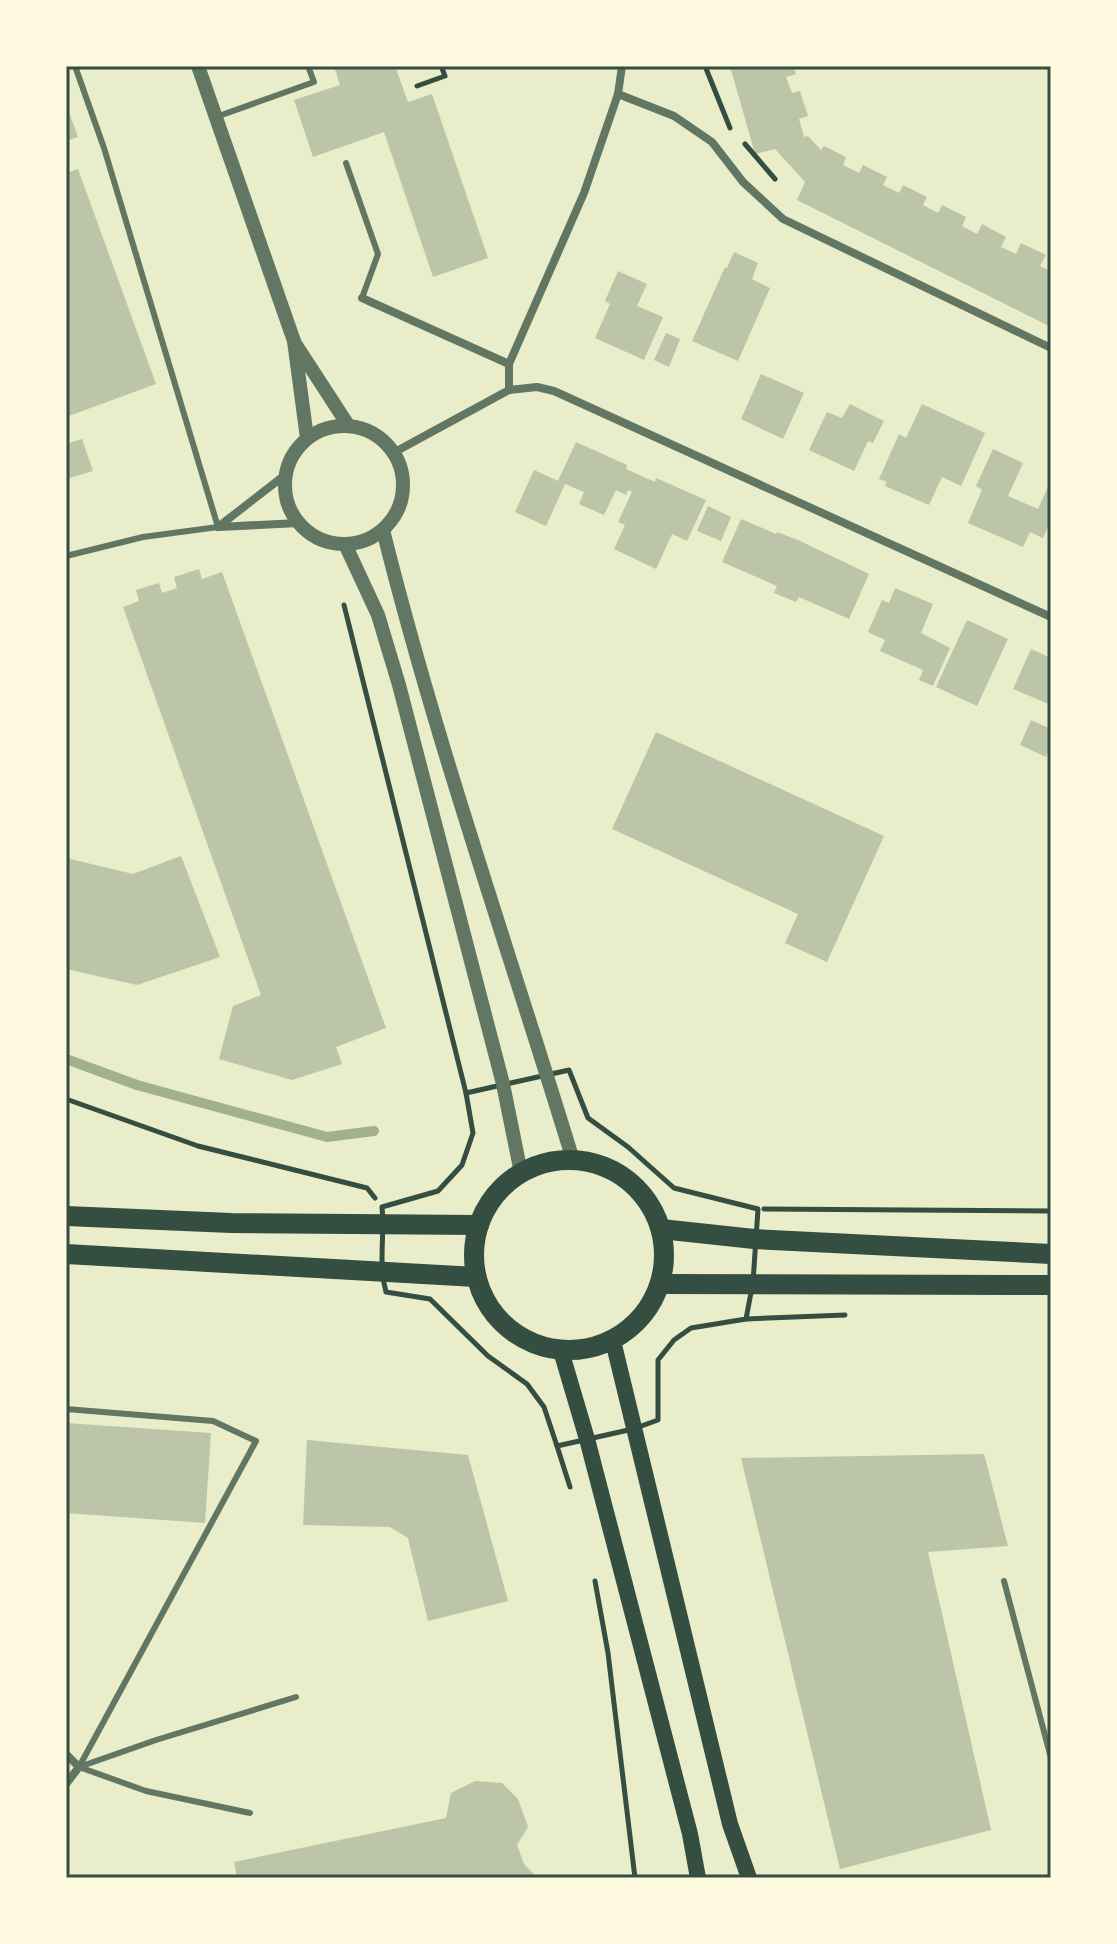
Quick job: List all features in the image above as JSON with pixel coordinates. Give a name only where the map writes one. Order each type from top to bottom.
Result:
[{"type":"main road","points":[[573,1160],[603,1166],[629,1180],[649,1202],[661,1229],[665,1257],[660,1284],[650,1307],[633,1327],[613,1341],[587,1350],[561,1351],[532,1343],[506,1328],[487,1305],[476,1277],[474,1251],[479,1225],[488,1205],[502,1187],[521,1173],[546,1162],[573,1160]]},
{"type":"main road","points":[[66,1216],[383,1217],[479,1225]]},
{"type":"main road","points":[[661,1229],[754,1239],[1051,1254]]},
{"type":"main road","points":[[66,1254],[476,1277]]},
{"type":"main road","points":[[660,1284],[1051,1285]]},
{"type":"main road","points":[[613,1341],[730,1824],[749,1878]]},
{"type":"main road","points":[[561,1351],[587,1439],[690,1834],[698,1878]]},
{"type":"street","points":[[198,66],[294,341],[307,438]]},
{"type":"street","points":[[509,390],[509,364],[584,193],[618,94],[622,66]]},
{"type":"street","points":[[618,94],[674,116],[712,142],[743,182],[783,219],[1051,348]]},
{"type":"street","points":[[362,298],[509,364]]},
{"type":"street","points":[[294,341],[348,425]]},
{"type":"street","points":[[393,453],[509,390],[537,387],[554,391],[1051,617]]},
{"type":"street","points":[[348,425],[367,430],[384,441],[403,475],[402,496],[395,515],[383,530],[365,540],[345,544],[328,542],[312,535],[298,523],[289,509],[285,475],[297,448],[307,438],[333,426],[348,425]]},
{"type":"street","points":[[218,527],[285,475]]},
{"type":"street","points":[[218,527],[298,523]]},
{"type":"street","points":[[383,530],[402,609],[456,795],[573,1160]]},
{"type":"street","points":[[345,544],[378,615],[399,685],[503,1084],[521,1173]]},
{"type":"street","points":[[66,1754],[79,1767],[66,1784]]},
{"type":"lane","points":[[66,556],[143,537],[218,527],[104,148],[75,66]]},
{"type":"lane","points":[[216,117],[314,82],[308,66]]},
{"type":"lane","points":[[346,163],[378,254],[362,298]]},
{"type":"lane","points":[[66,1409],[213,1421],[256,1441],[79,1767]]},
{"type":"lane","points":[[1004,1581],[1051,1758]]},
{"type":"lane","points":[[79,1767],[296,1697]]},
{"type":"lane","points":[[79,1767],[146,1791],[250,1813]]},
{"type":"path","points":[[417,86],[445,76],[441,66]]},
{"type":"path","points":[[705,66],[727,125],[791,197],[783,219]]},
{"type":"path","points":[[344,604],[466,1093],[473,1133],[462,1165],[438,1191],[383,1217]]},
{"type":"path","points":[[466,1093],[569,1070],[588,1118],[628,1147],[674,1188],[758,1209],[1051,1211]]},
{"type":"path","points":[[66,1099],[198,1146],[367,1188],[383,1217],[380,1270],[386,1292],[430,1299],[488,1356],[527,1384],[544,1407],[575,1501]]},
{"type":"path","points":[[557,1446],[633,1429],[658,1420],[658,1360],[674,1340],[691,1328],[746,1319],[753,1282],[758,1209]]},
{"type":"path","points":[[594,1574],[608,1653],[635,1878]]},
{"type":"building","points":[[334,66],[395,66],[408,102],[432,94],[488,258],[433,277],[384,132],[313,157],[294,100],[340,85]]},
{"type":"building","points":[[730,66],[793,66],[796,74],[786,77],[792,93],[800,91],[808,116],[799,119],[804,137],[808,136],[821,150],[824,146],[846,157],[843,165],[859,173],[863,165],[887,177],[883,185],[899,193],[903,185],[927,197],[923,205],[938,213],[942,205],[966,217],[962,226],[977,234],[982,224],[1006,237],[1001,247],[1016,254],[1021,243],[1046,255],[1040,266],[1051,271],[1051,327],[797,200],[805,182],[775,149],[755,154]]},
{"type":"building","points":[[66,104],[78,137],[66,141]]},
{"type":"building","points":[[78,169],[156,384],[66,417],[66,173]]},
{"type":"building","points":[[734,252],[758,263],[752,279],[770,288],[738,361],[692,341]]},
{"type":"building","points":[[618,271],[647,284],[637,306],[663,317],[644,360],[595,338],[610,304],[605,301]]},
{"type":"building","points":[[666,333],[680,339],[669,367],[654,360]]},
{"type":"building","points":[[761,374],[804,393],[783,439],[741,419]]},
{"type":"building","points":[[850,404],[884,421],[873,443],[868,441],[854,471],[809,450],[827,412],[842,418]]},
{"type":"building","points":[[922,404],[985,433],[961,486],[942,477],[929,505],[885,486],[887,482],[879,479],[899,434],[906,438]]},
{"type":"building","points":[[82,439],[93,471],[66,479],[66,444]]},
{"type":"building","points":[[576,442],[627,465],[626,469],[655,482],[656,478],[706,500],[687,541],[672,534],[656,569],[614,549],[625,525],[618,522],[632,492],[628,490],[626,495],[616,490],[604,515],[579,504],[584,492],[565,484],[546,526],[515,512],[534,470],[558,481]]},
{"type":"building","points":[[993,449],[1023,463],[1008,496],[1038,509],[1051,480],[1051,520],[1043,538],[1030,532],[1023,547],[968,523],[982,490],[976,486]]},
{"type":"building","points":[[708,506],[731,517],[721,541],[697,531]]},
{"type":"building","points":[[741,519],[798,540],[869,574],[849,619],[799,597],[796,602],[774,593],[777,586],[722,562]]},
{"type":"building","points":[[199,569],[202,579],[222,572],[386,1028],[336,1047],[342,1064],[292,1080],[219,1059],[233,1006],[261,995],[123,607],[139,601],[136,590],[159,583],[162,593],[177,588],[174,577]]},
{"type":"building","points":[[895,588],[933,604],[921,633],[950,648],[933,686],[919,680],[923,670],[880,651],[885,640],[868,632],[882,600],[889,603]]},
{"type":"building","points":[[967,620],[1008,639],[977,706],[936,687]]},
{"type":"building","points":[[1031,649],[1051,658],[1051,705],[1013,689]]},
{"type":"building","points":[[1031,720],[1051,729],[1051,746],[1046,757],[1020,745]]},
{"type":"building","points":[[656,732],[884,836],[827,962],[785,943],[798,914],[612,829]]},
{"type":"building","points":[[181,856],[220,957],[137,985],[66,969],[66,858],[133,874]]},
{"type":"building","points":[[66,1423],[211,1433],[205,1523],[66,1513]]},
{"type":"building","points":[[307,1440],[468,1455],[508,1601],[428,1621],[408,1538],[390,1527],[303,1525]]},
{"type":"building","points":[[984,1454],[1008,1546],[928,1552],[991,1830],[840,1869],[741,1458]]},
{"type":"building","points":[[475,1781],[502,1783],[518,1799],[528,1827],[517,1845],[524,1864],[537,1878],[237,1878],[234,1862],[446,1818],[451,1793]]},
{"type":"waterway","points":[[66,1059],[137,1085],[327,1137],[374,1131]]}]
